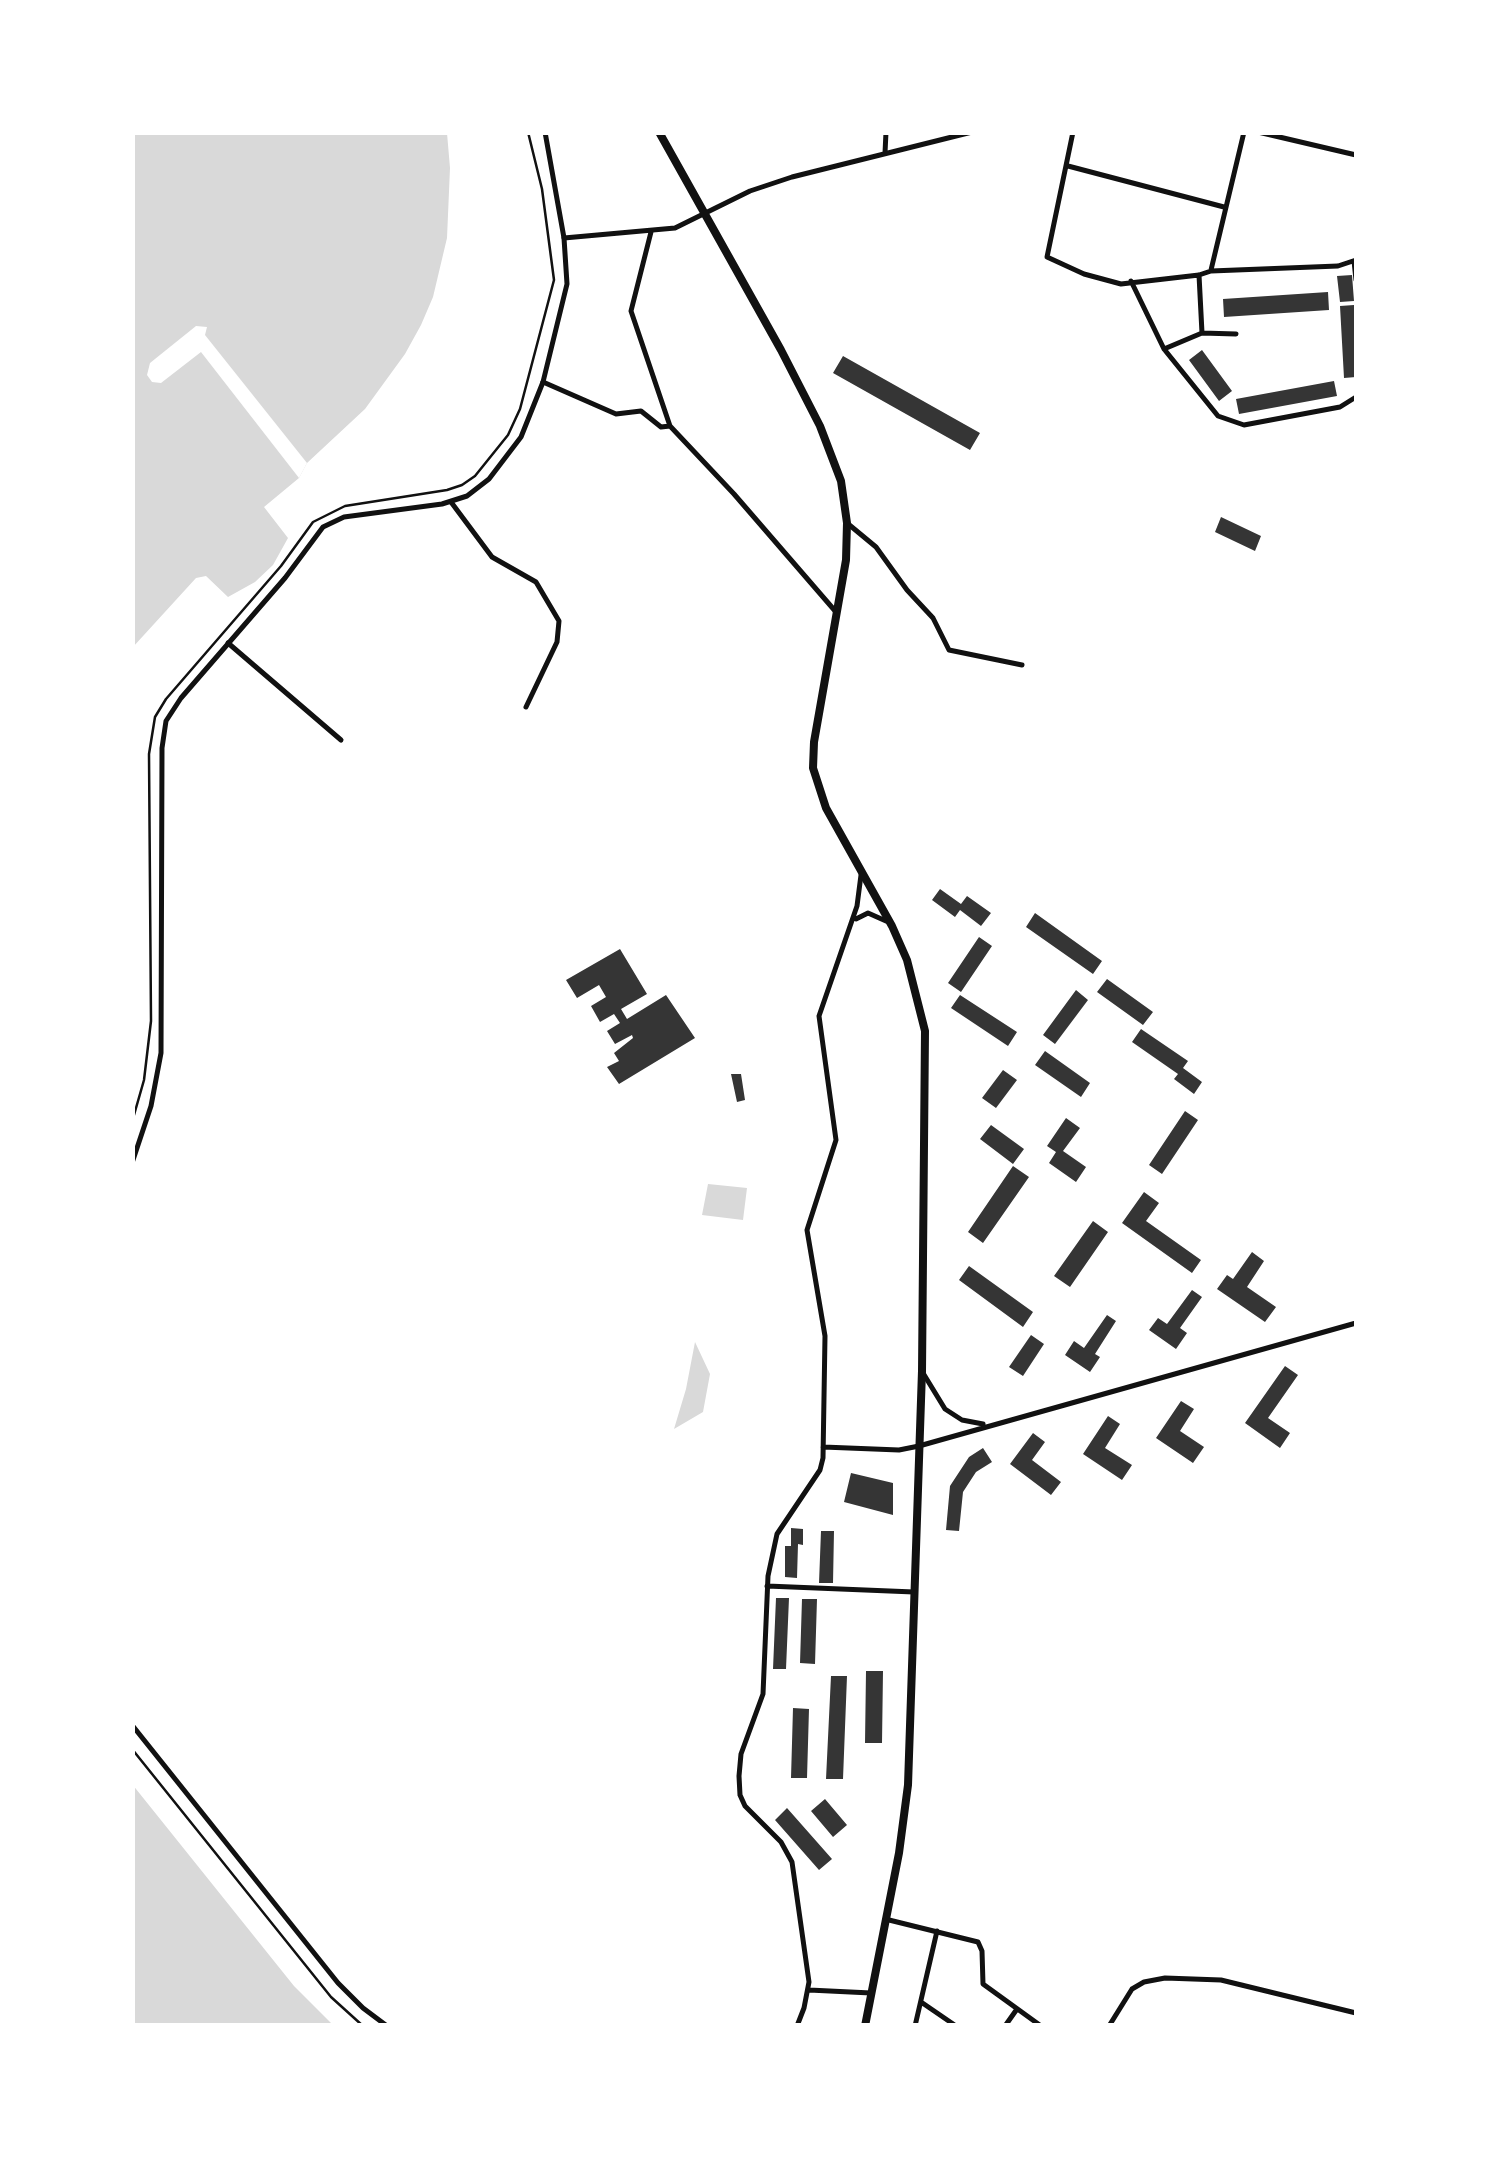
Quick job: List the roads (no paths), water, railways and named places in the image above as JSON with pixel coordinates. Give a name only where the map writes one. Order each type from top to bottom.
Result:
[{"type":"main road","points":[[660,132],[820,426],[841,481],[848,523],[846,560],[814,742],[813,768],[826,808],[892,926],[919,998],[927,1051],[922,1371],[908,1784],[899,1854],[864,2026]]},
{"type":"street","points":[[132,1162],[152,1106],[161,1054],[164,730],[175,706],[285,578],[323,527],[344,518],[451,502],[483,485],[527,427],[543,382],[567,284],[564,238],[543,132]]},
{"type":"street","points":[[885,153],[886,132]]},
{"type":"street","points":[[564,238],[675,228],[750,191],[972,132]]},
{"type":"street","points":[[1073,132],[1047,257],[1084,274],[1121,284],[1210,271],[1338,266],[1355,260],[1356,280]]},
{"type":"street","points":[[1210,271],[1244,132]]},
{"type":"street","points":[[1258,132],[1356,155]]},
{"type":"street","points":[[1068,166],[1224,206]]},
{"type":"street","points":[[651,232],[631,311],[670,426],[836,612]]},
{"type":"street","points":[[1199,275],[1202,333]]},
{"type":"street","points":[[1132,281],[1164,349],[1218,416],[1244,425],[1340,407],[1356,397]]},
{"type":"street","points":[[1164,349],[1202,333],[1236,334]]},
{"type":"street","points":[[543,382],[616,414],[641,411],[662,427],[670,426]]},
{"type":"street","points":[[451,502],[492,557],[536,582],[559,621],[556,642],[526,706]]},
{"type":"street","points":[[848,523],[876,548],[933,618],[949,650],[1022,665]]},
{"type":"street","points":[[228,644],[342,740]]},
{"type":"street","points":[[797,2026],[809,1990],[790,1856],[745,1806],[738,1786],[741,1754],[763,1694],[767,1586],[777,1534],[820,1470],[825,1336],[807,1230],[836,1140],[819,1016],[851,926],[860,894],[861,872]]},
{"type":"street","points":[[851,926],[857,918],[868,914],[882,917],[892,926]]},
{"type":"street","points":[[823,1447],[899,1450],[919,1446],[986,1424],[1356,1323]]},
{"type":"street","points":[[922,1371],[945,1410],[962,1420],[986,1424]]},
{"type":"street","points":[[767,1586],[915,1592]]},
{"type":"street","points":[[132,1725],[338,1983],[388,2026]]},
{"type":"street","points":[[885,1919],[978,1942],[984,1984],[1042,2026]]},
{"type":"street","points":[[916,2026],[937,1931]]},
{"type":"street","points":[[1109,2026],[1132,1989],[1165,1978],[1210,1978],[1356,2013]]},
{"type":"street","points":[[809,1990],[870,1994]]},
{"type":"street","points":[[921,2002],[956,2026]]},
{"type":"street","points":[[1005,2026],[1017,2008]]},
{"type":"street","points":[[1162,2026],[1178,2026]]}]
